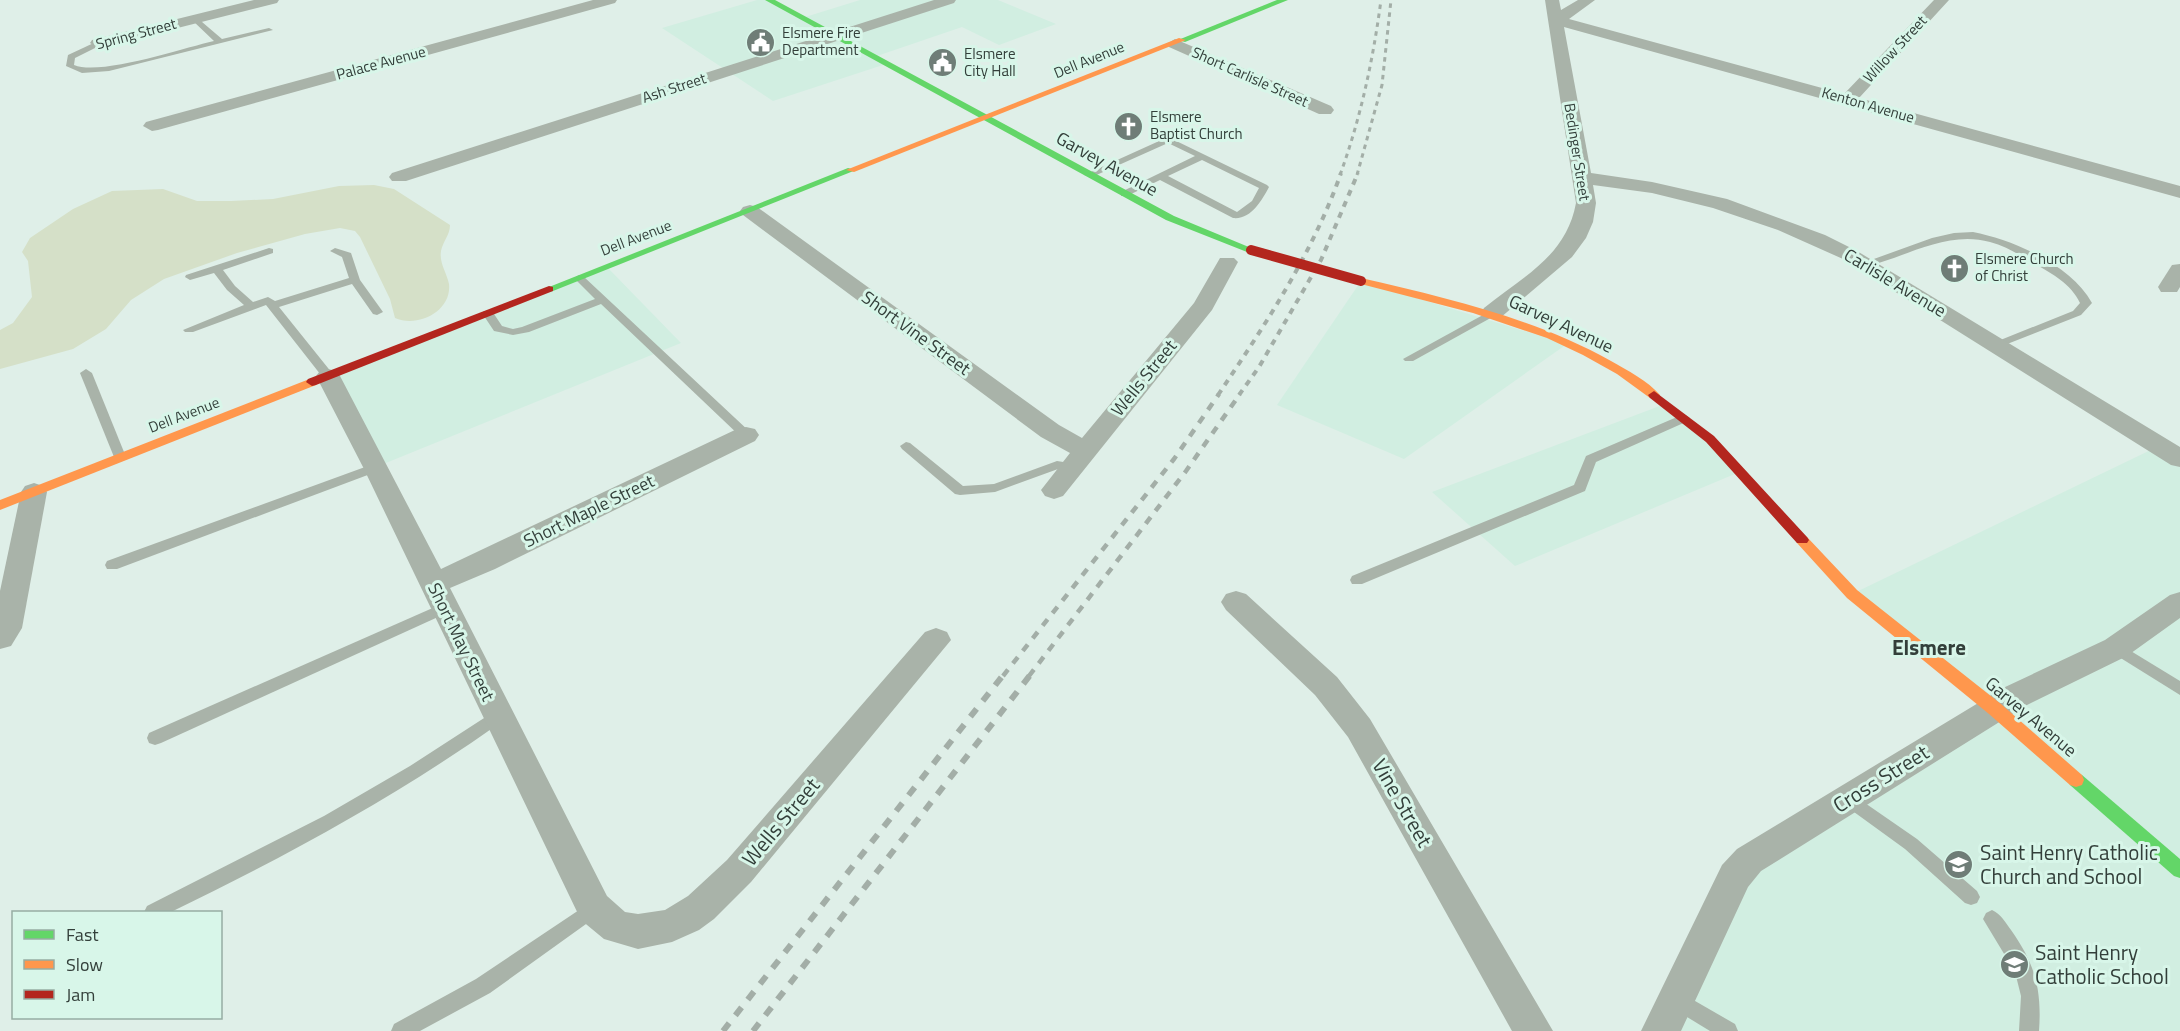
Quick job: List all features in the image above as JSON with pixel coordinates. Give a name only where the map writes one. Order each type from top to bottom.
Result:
[{"type":"street","name":"Spring Street","points":[[98,43],[272,0]]},
{"type":"street","name":"Palace Avenue","points":[[152,126],[610,0]]},
{"type":"street","name":"Garvey Avenue","points":[[769,0],[1170,219],[1251,250],[1361,281],[1492,313],[1540,331],[1621,372],[1710,439],[1748,477],[1826,569],[1852,594],[1995,709],[2180,870]]},
{"type":"street","name":"Ash Street","points":[[399,177],[949,0]]},
{"type":"street","name":"Dell Avenue","points":[[0,506],[1284,0]]},
{"type":"street","name":"Bedinger Street","points":[[1492,313],[1560,259],[1575,243],[1586,220],[1586,203],[1552,0]]},
{"type":"street","points":[[1556,20],[1588,0]]},
{"type":"street","name":"Willow Street","points":[[1849,99],[1942,0]]},
{"type":"street","name":"Kenton Avenue","points":[[1556,20],[2180,192]]},
{"type":"street","name":"Short Carlisle Street","points":[[1175,44],[1324,110]]},
{"type":"street","name":"Carlisle Avenue","points":[[1582,178],[1649,186],[1757,214],[1814,237],[1865,264],[2180,459]]},
{"type":"street","name":"Short Vine Street","points":[[750,211],[1050,430],[1078,459]]},
{"type":"street","name":"Wells Street","points":[[1054,490],[1204,305],[1227,262]]},
{"type":"street","name":"Short May Street","points":[[328,376],[376,467],[594,908]]},
{"type":"street","name":"Short Maple Street","points":[[438,596],[746,435]]},
{"type":"street","points":[[0,638],[7,628],[34,492]]},
{"type":"street","name":"Vine Street","points":[[1236,602],[1326,686],[1359,728],[1533,1031]]},
{"type":"street","name":"Cross Street","points":[[1668,1015],[1735,876],[1749,860],[1995,709],[2116,648],[2180,603]]},
{"type":"street","name":"Wells Street","points":[[594,908],[618,927],[647,931],[676,926],[705,905],[739,871],[936,640]]},
{"type":"lane","points":[[195,18],[220,42]]},
{"type":"lane","name":"Spring Street","points":[[98,43],[71,57],[70,66],[82,71],[109,69],[268,30]]},
{"type":"lane","points":[[1089,175],[1168,140],[1264,187],[1256,203],[1237,216],[1160,176]]},
{"type":"lane","points":[[1124,194],[1202,156]]},
{"type":"lane","points":[[1865,264],[1936,240],[1956,235],[1981,234],[2018,248],[2079,288],[2085,303],[2077,313],[1997,345]]},
{"type":"lane","points":[[190,277],[269,251]]},
{"type":"lane","points":[[335,251],[347,255],[355,280],[377,312]]},
{"type":"lane","points":[[218,269],[231,288],[251,306]]},
{"type":"lane","points":[[579,278],[746,435]]},
{"type":"lane","points":[[273,305],[355,280]]},
{"type":"lane","points":[[189,330],[268,300],[328,376]]},
{"type":"lane","points":[[488,314],[498,329],[513,332],[525,330],[602,300]]},
{"type":"lane","name":"Bedinger Street","points":[[1409,359],[1492,313]]},
{"type":"lane","points":[[86,373],[120,457]]},
{"type":"lane","points":[[1357,580],[1580,488],[1591,459],[1684,418]]},
{"type":"lane","points":[[906,446],[960,491],[995,488],[1078,459]]},
{"type":"lane","points":[[112,565],[376,467]]},
{"type":"lane","points":[[155,738],[438,596]]},
{"type":"lane","points":[[2116,648],[2180,689]]},
{"type":"lane","points":[[155,911],[252,865],[397,784],[498,716]]},
{"type":"lane","points":[[1849,799],[1911,844],[1971,897]]},
{"type":"lane","points":[[401,1031],[483,986],[594,908]]},
{"type":"lane","points":[[1992,919],[2022,960],[2032,1009],[2029,1031]]},
{"type":"lane","points":[[1668,1015],[1728,1031]]},
{"type":"shaded area","points":[[757,0],[769,0],[802,18],[860,0],[998,0],[1056,24],[999,45],[962,27],[874,57],[886,64],[773,101],[662,28]]},
{"type":"shaded area","points":[[374,185],[394,189],[450,225],[441,255],[449,284],[448,294],[439,310],[423,319],[404,321],[395,318],[390,299],[360,237],[355,231],[340,228],[305,234],[237,253],[164,279],[131,300],[106,329],[73,349],[0,369],[0,330],[13,323],[32,297],[28,261],[22,252],[30,238],[73,209],[112,191],[163,189],[197,201],[231,201],[273,199],[339,186]]},
{"type":"shaded area","points":[[607,267],[681,343],[376,467],[328,376]]},
{"type":"shaded area","points":[[1361,281],[1567,344],[1404,459],[1277,405]]},
{"type":"shaded area","points":[[1665,404],[1742,471],[1515,566],[1432,492]]},
{"type":"shaded area","name":"Saint Henry Catholic Church and School","points":[[2159,446],[2180,459],[2180,1031],[1661,1031],[1735,876],[1994,709],[1852,594]]},
{"type":"railway","points":[[1340,175],[1365,88],[1381,0]]},
{"type":"railway","points":[[1357,175],[1382,85],[1391,0]]},
{"type":"railway","points":[[1218,395],[1287,288],[1317,232],[1341,173]]},
{"type":"railway","points":[[1239,395],[1259,367],[1321,260],[1358,173]]},
{"type":"railway","points":[[1003,676],[1174,459],[1219,394]]},
{"type":"railway","points":[[1029,676],[1186,471],[1240,394]]},
{"type":"railway","points":[[723,1031],[1004,674]]},
{"type":"railway","points":[[753,1031],[1031,674]]},
{"type":"traffic: fast","points":[[769,0],[1170,218],[1251,250]]},
{"type":"traffic: fast","points":[[1182,40],[1284,0]]},
{"type":"traffic: fast","points":[[549,289],[851,170]]},
{"type":"traffic: fast","points":[[2076,780],[2180,870]]},
{"type":"traffic: slow","points":[[851,170],[1182,40]]},
{"type":"traffic: slow","points":[[1361,281],[1477,310],[1551,336],[1587,352],[1654,395]]},
{"type":"traffic: slow","points":[[0,505],[312,382]]},
{"type":"traffic: slow","points":[[1802,540],[1852,594],[1995,709],[2076,780]]},
{"type":"traffic: jam","points":[[1251,250],[1361,281]]},
{"type":"traffic: jam","points":[[312,382],[549,289]]},
{"type":"traffic: jam","points":[[1654,395],[1710,439],[1802,540]]},
{"type":"place","name":"Elsmere Fire Department","points":[[761,42]]},
{"type":"place","name":"Elsmere City Hall","points":[[943,63]]},
{"type":"place","name":"Elsmere Baptist Church","points":[[1129,126]]},
{"type":"place","name":"Elsmere Church of Christ","points":[[1954,268]]},
{"type":"place","name":"Saint Henry Catholic Church and School","points":[[1959,865]]},
{"type":"place","name":"Saint Henry Catholic School","points":[[2014,965]]},
{"type":"district","name":"Elsmere","points":[[1929,648]]}]
